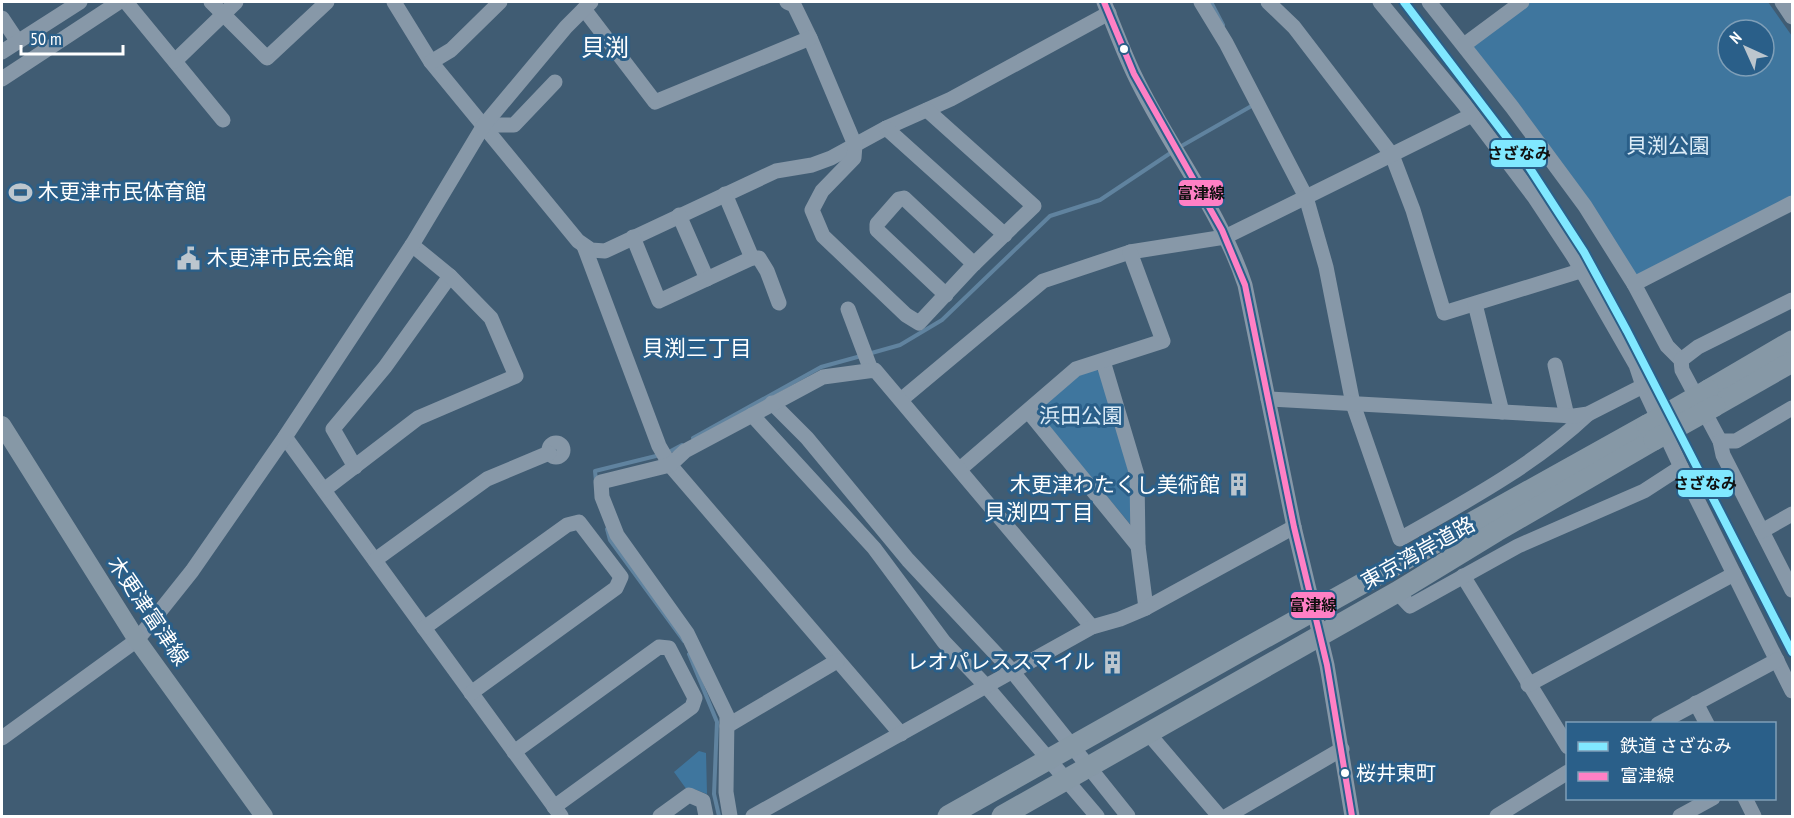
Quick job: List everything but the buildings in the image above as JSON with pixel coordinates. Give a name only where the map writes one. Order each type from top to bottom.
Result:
[{"type":"highway","name":"東京湾岸道路","points":[[1712,398],[1792,341]]},
{"type":"highway","name":"東京湾岸道路","points":[[948,816],[1314,610],[1712,398],[1792,362]]},
{"type":"highway","name":"東京湾岸道路","points":[[1002,816],[1397,592],[1650,433]]},
{"type":"main road","name":"木更津富津線","points":[[2,425],[137,640],[264,816]]},
{"type":"street","points":[[2,52],[80,2]]},
{"type":"street","points":[[2,79],[119,2]]},
{"type":"street","points":[[126,2],[224,120]]},
{"type":"street","points":[[211,2],[267,58],[327,2]]},
{"type":"street","points":[[175,61],[236,2]]},
{"type":"street","points":[[394,2],[431,62],[578,241],[591,250],[605,251],[776,171],[812,165],[831,158],[886,128],[951,99],[1107,7],[1134,74],[1225,237],[1238,263],[1245,285],[1294,527],[1320,636],[1353,816]]},
{"type":"street","points":[[431,62],[451,50],[500,2]]},
{"type":"street","points":[[787,2],[794,5],[810,38],[855,145],[854,158],[822,191],[812,210],[823,236],[906,315],[919,323],[974,264],[1035,206],[927,110]]},
{"type":"street","points":[[1202,2],[1306,197],[1326,267],[1353,404],[1400,539],[1477,496],[1564,437],[1587,414],[1643,386]]},
{"type":"street","points":[[1268,2],[1294,27],[1392,155],[1413,210],[1444,313],[1580,271]]},
{"type":"street","points":[[1380,2],[1472,115],[1535,198],[1574,257],[1636,365],[1643,386],[1681,467],[1792,691]]},
{"type":"street","points":[[1429,2],[1585,206],[1634,284],[1667,346],[1682,360],[1682,370],[1720,441],[1723,455],[1792,590]]},
{"type":"street","points":[[1464,45],[1522,2]]},
{"type":"street","points":[[1782,2],[1792,16]]},
{"type":"street","points":[[2,738],[137,640],[192,571],[285,437],[412,245],[484,125],[587,5],[655,102],[810,38]]},
{"type":"street","points":[[2,18],[18,42]]},
{"type":"street","points":[[484,125],[514,125],[555,82]]},
{"type":"street","points":[[902,399],[1043,281],[1130,252],[1225,237],[1472,115]]},
{"type":"street","points":[[886,128],[1005,235]]},
{"type":"street","points":[[725,194],[752,258]]},
{"type":"street","points":[[946,295],[877,230],[876,224],[884,215],[899,199],[904,198],[974,264]]},
{"type":"street","points":[[1634,284],[1792,203]]},
{"type":"street","points":[[679,215],[707,279]]},
{"type":"street","points":[[633,237],[659,301],[752,258],[759,258],[767,271],[779,303]]},
{"type":"street","points":[[324,490],[418,418],[516,376],[491,318],[450,276],[412,245]]},
{"type":"street","points":[[585,246],[659,446],[670,465],[901,734]]},
{"type":"street","points":[[960,469],[1076,369],[1163,341],[1130,252]]},
{"type":"street","points":[[355,467],[333,429],[385,367],[450,276]]},
{"type":"street","points":[[1682,360],[1698,347],[1792,300]]},
{"type":"street","points":[[1475,304],[1502,412]]},
{"type":"street","points":[[848,309],[871,370]]},
{"type":"street","points":[[1103,361],[1137,475],[1138,546],[1146,608]]},
{"type":"street","points":[[1555,365],[1567,416]]},
{"type":"street","points":[[730,816],[726,792],[727,716],[687,633],[617,535],[602,497],[601,482],[670,465],[685,451],[823,377],[875,370],[902,399],[1092,627]]},
{"type":"street","points":[[1268,399],[1567,416],[1587,414]]},
{"type":"street","points":[[772,403],[807,438],[908,560],[1012,671],[1128,816]]},
{"type":"street","points":[[1720,441],[1736,441],[1792,408]]},
{"type":"street","points":[[1028,411],[1138,546]]},
{"type":"street","points":[[752,415],[874,548],[944,642],[986,686],[1097,816]]},
{"type":"street","points":[[285,437],[375,560],[471,693],[514,752],[558,812],[692,707],[695,698],[669,648],[659,647],[514,752]]},
{"type":"street","points":[[375,560],[487,479],[549,453]]},
{"type":"street","points":[[1397,592],[1410,606],[1518,546],[1644,491],[1681,467]]},
{"type":"street","points":[[1762,531],[1792,514]]},
{"type":"street","points":[[424,628],[567,525],[573,523],[579,522],[621,577],[616,588],[471,693]]},
{"type":"street","points":[[753,816],[1092,627],[1146,608],[1294,527]]},
{"type":"street","points":[[1528,685],[1734,574]]},
{"type":"street","points":[[1463,576],[1566,744]]},
{"type":"street","points":[[1660,722],[1777,660]]},
{"type":"street","points":[[727,726],[837,661]]},
{"type":"street","points":[[1696,703],[1706,722]]},
{"type":"street","points":[[1148,733],[1219,816]]},
{"type":"street","points":[[1227,816],[1342,749]]},
{"type":"street","points":[[1497,816],[1566,773]]},
{"type":"street","points":[[660,816],[689,795],[703,801],[706,816]]},
{"type":"street","points":[[1680,816],[1709,800]]},
{"type":"street","points":[[1746,800],[1755,816]]},
{"type":"green space","name":"貝渕公園","points":[[1531,2],[1768,2],[1792,36],[1792,196],[1635,276],[1468,47]]},
{"type":"green space","name":"浜田公園","points":[[1095,369],[1101,372],[1131,480],[1130,524],[1040,416],[1039,410],[1078,374]]},
{"type":"green space","points":[[699,751],[706,753],[707,794],[694,789],[687,790],[674,772]]},
{"type":"waterway","points":[[1211,2],[1223,25]]},
{"type":"waterway","points":[[1178,148],[1255,104]]},
{"type":"waterway","points":[[868,354],[900,345],[942,320],[1050,216],[1100,200],[1172,152]]},
{"type":"waterway","points":[[693,438],[821,367],[861,356]]},
{"type":"waterway","points":[[667,453],[682,445]]},
{"type":"waterway","points":[[596,481],[595,471],[660,455]]},
{"type":"waterway","points":[[607,529],[610,540],[684,641]]},
{"type":"waterway","points":[[689,654],[717,722],[714,794],[719,816]]},
{"type":"rail line","name":"さざなみ","points":[[1404,2],[1527,164],[1584,252],[1792,652]]},
{"type":"transit line","name":"富津線","points":[[1104,2],[1134,74],[1222,230],[1245,285],[1294,527],[1327,665],[1352,816]]},
{"type":"place","name":"木更津市民体育館","points":[[20,192]]},
{"type":"place","name":"木更津市民会館","points":[[189,258]]},
{"type":"place","name":"木更津わたくし美術館","points":[[1238,485]]},
{"type":"place","name":"レオパレススマイル","points":[[1113,662]]},
{"type":"place","name":"桜井東町","points":[[1345,773]]},
{"type":"district","name":"貝渕","points":[[605,48]]},
{"type":"district","name":"貝渕三丁目","points":[[697,348]]},
{"type":"district","name":"貝渕四丁目","points":[[1039,512]]}]
